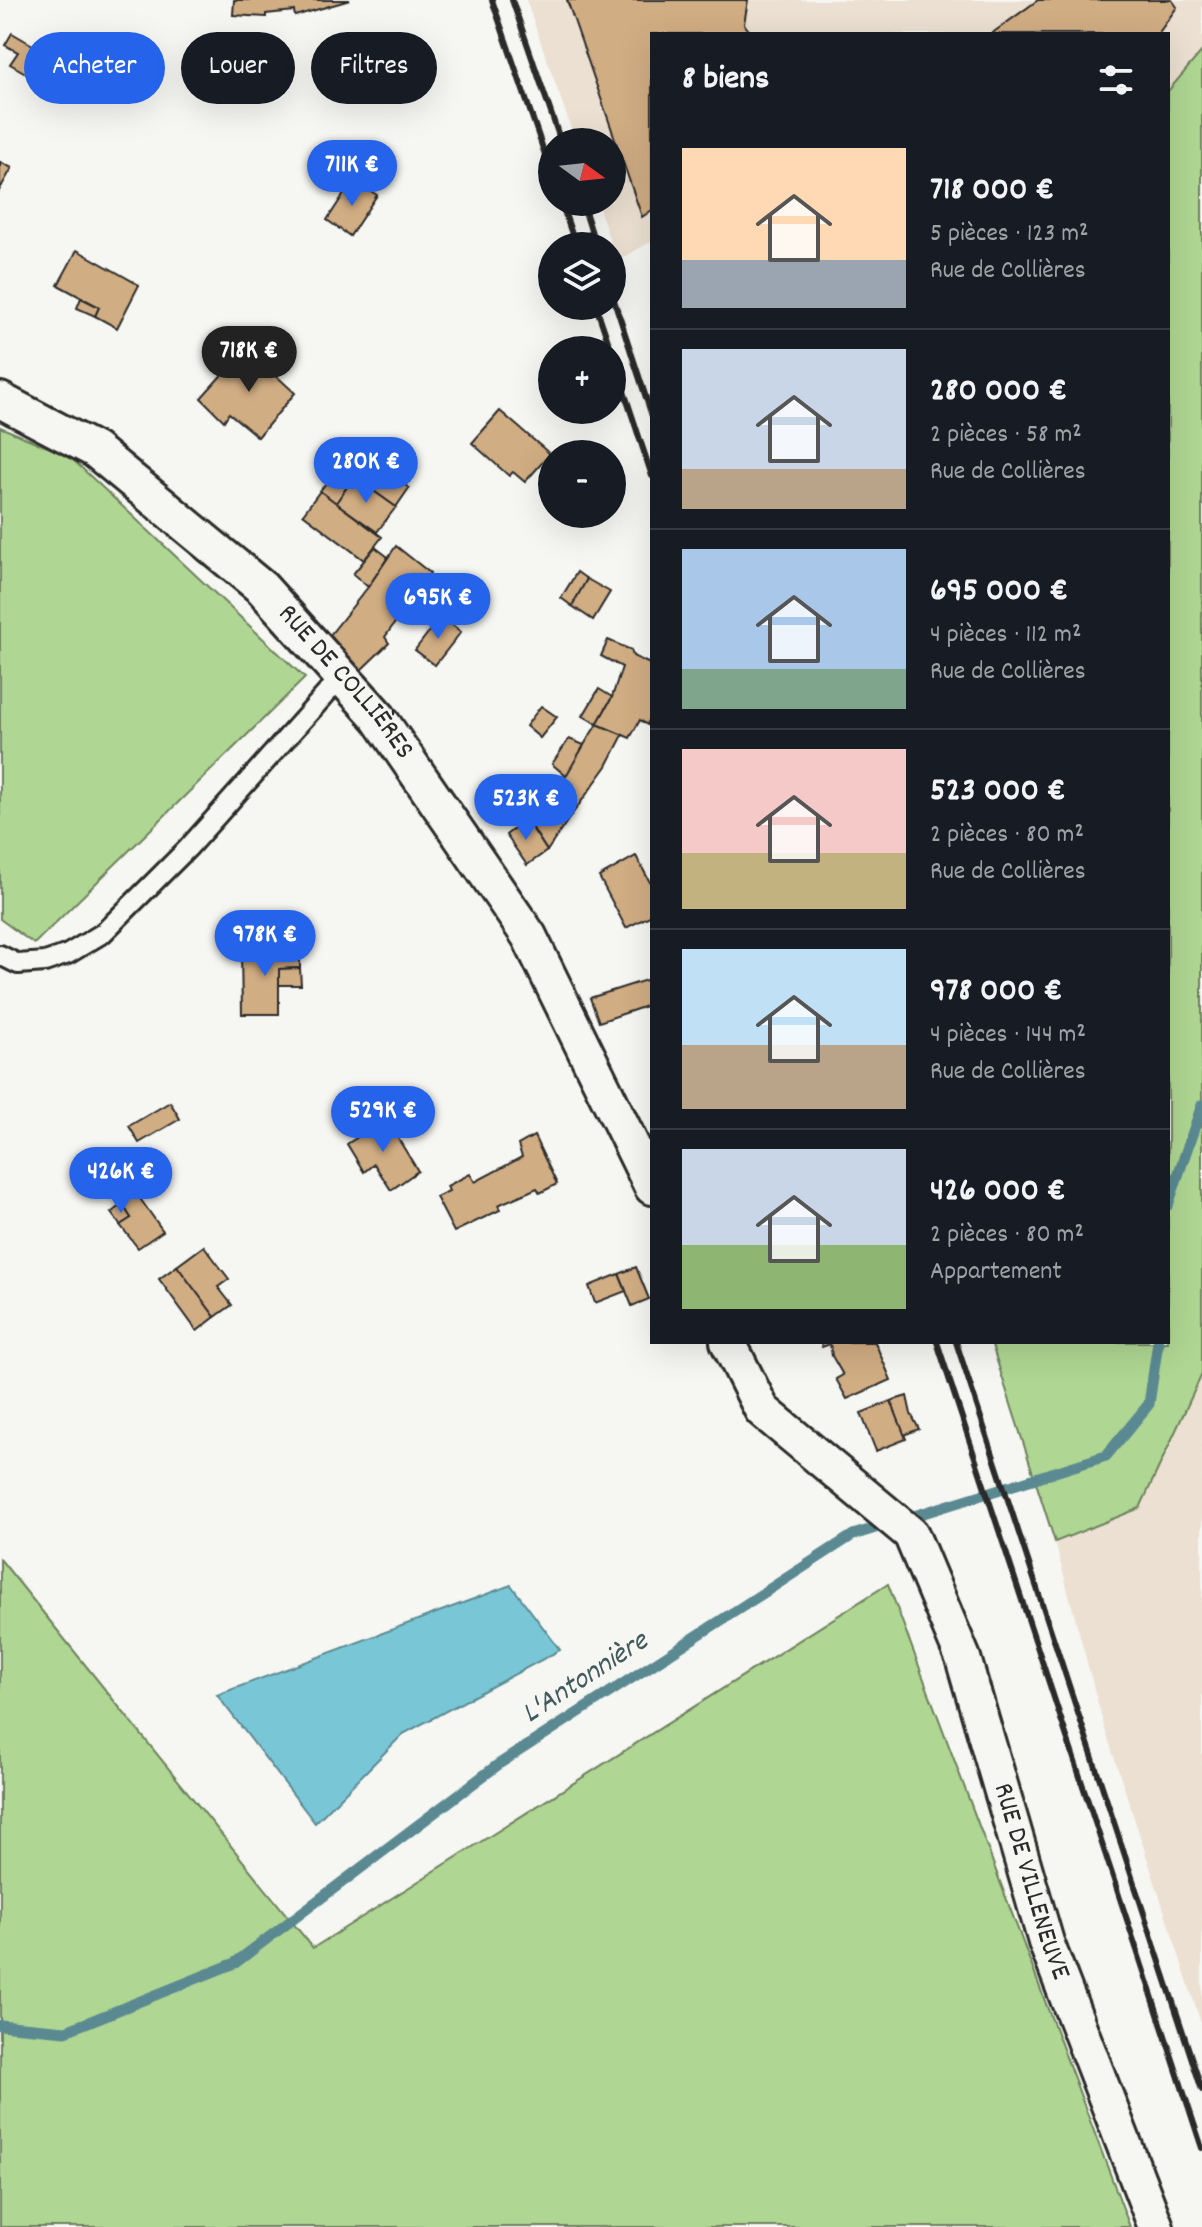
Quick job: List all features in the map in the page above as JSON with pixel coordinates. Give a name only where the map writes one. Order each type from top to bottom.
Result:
[{"type":"street","name":"RUE DE COLLIÈRES","points":[[0,400],[95,450],[262,588],[379,718],[529,936],[650,1183]]},
{"type":"street","name":"RUE DE VILLENEUVE","points":[[729,1344],[762,1410],[911,1534],[963,1658],[1046,1942],[1156,2227]]},
{"type":"lane","points":[[0,955],[18,964],[45,962],[68,954],[103,933],[188,848],[342,676]]},
{"type":"shaded area","points":[[526,0],[1202,0],[1202,51],[1170,89],[1170,32],[650,32],[650,242],[626,256],[626,232],[607,232],[602,216],[626,216],[626,128],[571,128]]},
{"type":"shaded area","points":[[1202,1374],[1202,2026],[1104,1726],[1055,1542],[1140,1508]]},
{"type":"green space","points":[[1202,51],[1202,1374],[1140,1508],[1055,1542],[992,1344],[1170,1344],[1170,89]]},
{"type":"green space","points":[[0,427],[69,456],[305,678],[34,944],[0,919]]},
{"type":"green space","points":[[0,1559],[313,1948],[888,1584],[1130,2227],[0,2227]]},
{"type":"water","points":[[511,1585],[560,1650],[403,1734],[315,1823],[217,1695]]},
{"type":"building","points":[[234,0],[350,0],[295,16],[294,11],[266,14],[266,17],[233,15]]},
{"type":"building","points":[[567,0],[748,0],[744,24],[750,32],[650,32],[650,211],[642,217],[626,171],[626,128],[611,128]]},
{"type":"building","points":[[1038,0],[1172,0],[1177,7],[1159,32],[994,32]]},
{"type":"building","points":[[12,33],[24,40],[24,72],[10,64],[18,52],[5,45]]},
{"type":"building","points":[[0,162],[12,168],[0,189]]},
{"type":"building","points":[[353,180],[377,195],[350,236],[327,220]]},
{"type":"building","points":[[77,250],[139,285],[117,328],[95,316],[99,307],[58,285]]},
{"type":"building","points":[[81,298],[99,307],[95,316],[77,308]]},
{"type":"building","points":[[246,348],[295,393],[258,437],[229,413],[224,421],[201,398]]},
{"type":"building","points":[[500,411],[538,444],[538,467],[525,482],[513,472],[509,476],[472,443]]},
{"type":"building","points":[[368,458],[409,488],[396,507],[354,477]]},
{"type":"building","points":[[339,466],[354,477],[336,503],[320,491]]},
{"type":"building","points":[[354,477],[396,507],[377,532],[336,503]]},
{"type":"building","points":[[320,491],[382,537],[364,560],[303,514]]},
{"type":"building","points":[[396,546],[430,573],[385,637],[389,643],[359,672],[330,635]]},
{"type":"building","points":[[375,547],[388,557],[368,587],[353,574]]},
{"type":"building","points":[[577,572],[587,579],[572,606],[561,598]]},
{"type":"building","points":[[587,579],[610,592],[593,620],[572,606]]},
{"type":"building","points":[[441,616],[461,632],[435,665],[415,650]]},
{"type":"building","points":[[608,640],[631,650],[633,656],[650,664],[650,718],[647,725],[640,720],[630,738],[597,724],[612,697],[622,667],[601,656]]},
{"type":"building","points":[[599,689],[612,697],[597,724],[583,716]]},
{"type":"building","points":[[541,706],[557,717],[540,738],[526,726]]},
{"type":"building","points":[[597,724],[623,735],[607,766],[570,817],[549,801]]},
{"type":"building","points":[[569,739],[584,745],[566,776],[552,764]]},
{"type":"building","points":[[549,801],[570,817],[547,851],[532,827]]},
{"type":"building","points":[[526,819],[547,851],[527,865],[506,835]]},
{"type":"building","points":[[636,856],[650,882],[650,916],[626,928],[599,877]]},
{"type":"building","points":[[300,948],[300,968],[279,969],[279,1014],[242,1014],[241,949]]},
{"type":"building","points":[[300,968],[301,985],[279,985],[279,969]]},
{"type":"building","points":[[650,979],[650,1005],[599,1022],[590,998]]},
{"type":"building","points":[[170,1102],[180,1119],[139,1143],[129,1126]]},
{"type":"building","points":[[386,1119],[418,1171],[391,1190],[374,1164],[364,1172],[347,1144]]},
{"type":"building","points":[[534,1136],[557,1184],[540,1193],[537,1188],[498,1205],[500,1210],[454,1232],[436,1197],[449,1191],[447,1186],[470,1174],[475,1182],[522,1157],[518,1145]]},
{"type":"building","points":[[136,1193],[163,1231],[138,1248],[120,1225],[131,1218],[122,1204]]},
{"type":"building","points":[[122,1204],[131,1218],[120,1225],[111,1213]]},
{"type":"building","points":[[204,1246],[229,1279],[218,1287],[232,1305],[215,1317],[177,1266]]},
{"type":"building","points":[[177,1266],[215,1317],[197,1331],[159,1279]]},
{"type":"building","points":[[636,1267],[649,1299],[632,1306],[619,1274]]},
{"type":"building","points":[[619,1274],[626,1291],[595,1303],[589,1286]]},
{"type":"building","points":[[830,1344],[876,1344],[891,1380],[847,1399],[836,1379],[843,1375],[832,1356]]},
{"type":"building","points":[[907,1396],[919,1429],[904,1435],[891,1401]]},
{"type":"building","points":[[891,1401],[906,1439],[876,1451],[861,1413]]},
{"type":"waterway","name":"L'Antonnière","points":[[1170,1199],[1202,1105]]},
{"type":"waterway","name":"L'Antonnière","points":[[0,2025],[66,2031],[235,1963],[499,1764],[853,1535],[1106,1456],[1149,1404],[1158,1344]]},
{"type":"railway","points":[[492,0],[538,134]]},
{"type":"railway","points":[[512,0],[556,128]]},
{"type":"railway","points":[[566,216],[571,232]]},
{"type":"railway","points":[[586,216],[592,232]]},
{"type":"railway","points":[[601,320],[606,336]]},
{"type":"railway","points":[[621,320],[650,410]]},
{"type":"railway","points":[[626,397],[650,470]]},
{"type":"railway","points":[[938,1344],[1202,2148]]},
{"type":"railway","points":[[957,1344],[1202,2090]]}]
